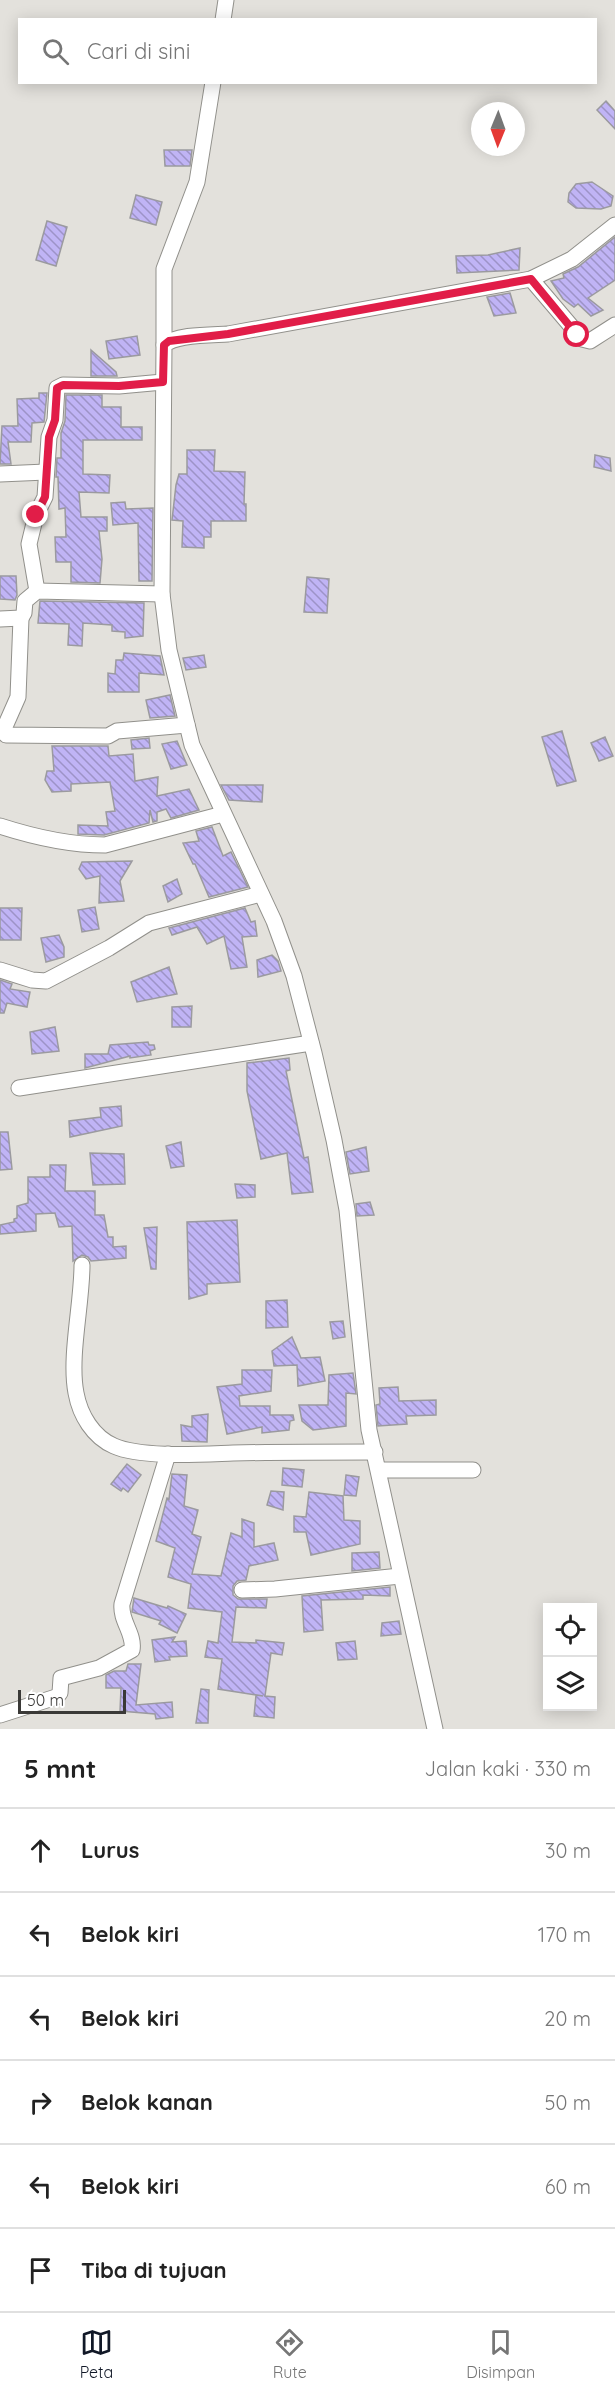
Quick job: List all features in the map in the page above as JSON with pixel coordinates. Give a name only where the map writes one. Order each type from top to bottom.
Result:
[{"type":"street","points":[[223,18],[226,0]]},
{"type":"street","points":[[213,84],[197,182],[164,269],[162,594],[169,650],[192,745],[274,921],[294,976],[311,1043],[334,1140],[347,1210],[369,1430],[435,1729]]},
{"type":"street","points":[[164,345],[179,338],[228,334],[531,279],[572,259],[615,225]]},
{"type":"street","points":[[531,279],[582,339],[590,341],[615,325]]},
{"type":"street","points":[[37,591],[28,544],[45,497],[49,437],[55,420],[56,395],[59,386],[119,386],[163,382]]},
{"type":"street","points":[[0,474],[46,472]]},
{"type":"street","points":[[162,594],[37,591],[25,601],[21,618],[18,693],[3,731],[6,735],[108,736],[117,731],[187,725]]},
{"type":"street","points":[[0,619],[21,618]]},
{"type":"street","points":[[0,826],[32,837],[105,845],[223,814]]},
{"type":"street","points":[[0,970],[32,980],[46,981],[109,948],[149,923],[261,894]]},
{"type":"street","points":[[19,1088],[311,1043]]},
{"type":"street","points":[[82,1265],[82,1292],[75,1363],[76,1393],[85,1421],[104,1440],[116,1447],[168,1454],[375,1452]]},
{"type":"street","points":[[0,1715],[56,1697],[60,1693],[63,1678],[104,1666],[132,1650],[133,1643],[122,1614],[122,1604],[168,1454]]},
{"type":"street","points":[[379,1470],[473,1470]]},
{"type":"street","points":[[242,1590],[275,1589],[400,1576]]},
{"type":"building","points":[[606,101],[615,111],[615,129],[597,110]]},
{"type":"building","points":[[164,150],[192,150],[190,166],[165,166]]},
{"type":"building","points":[[592,182],[613,196],[611,206],[601,209],[576,208],[568,202],[569,193],[576,184]]},
{"type":"building","points":[[136,195],[162,202],[156,225],[130,218]]},
{"type":"building","points":[[47,221],[67,227],[56,266],[36,260]]},
{"type":"building","points":[[615,237],[615,280],[588,298],[603,310],[591,316],[578,304],[574,307],[563,299],[551,281],[564,278],[563,274],[578,267]]},
{"type":"building","points":[[520,248],[519,270],[457,273],[456,256],[488,255]]},
{"type":"building","points":[[510,293],[516,313],[494,316],[487,297]]},
{"type":"building","points":[[137,336],[140,355],[109,359],[106,341]]},
{"type":"building","points":[[91,350],[116,372],[117,376],[91,376]]},
{"type":"building","points":[[39,393],[47,393],[44,422],[32,423],[31,442],[8,442],[11,464],[0,464],[2,426],[18,426],[17,399],[39,398]]},
{"type":"building","points":[[66,395],[102,395],[102,407],[121,407],[121,427],[142,427],[142,440],[83,440],[83,474],[110,475],[109,493],[79,492],[81,517],[107,517],[107,531],[99,531],[102,559],[100,583],[71,582],[71,562],[56,562],[55,537],[66,537],[65,508],[59,509],[58,477],[56,477],[57,458],[61,458],[61,433],[65,421]]},
{"type":"building","points":[[187,450],[215,450],[214,471],[245,472],[246,521],[211,521],[211,537],[204,537],[204,548],[182,547],[183,521],[172,520],[179,474],[187,474]]},
{"type":"building","points":[[595,455],[610,458],[611,471],[594,467]]},
{"type":"building","points":[[125,502],[126,509],[153,508],[152,581],[139,581],[138,523],[113,525],[111,503]]},
{"type":"building","points":[[0,576],[16,576],[15,600],[0,599]]},
{"type":"building","points":[[307,577],[329,579],[327,613],[304,612]]},
{"type":"building","points":[[40,601],[144,603],[143,636],[125,638],[125,632],[112,631],[112,625],[83,623],[82,646],[68,645],[69,624],[38,623]]},
{"type":"building","points":[[124,653],[160,656],[164,675],[139,673],[139,692],[108,692],[108,673],[115,674],[116,660],[123,660]]},
{"type":"building","points":[[204,655],[206,667],[186,670],[183,658]]},
{"type":"building","points":[[170,695],[175,716],[150,718],[146,700]]},
{"type":"building","points":[[562,731],[576,781],[557,786],[542,737]]},
{"type":"building","points":[[605,737],[613,756],[599,761],[591,743]]},
{"type":"building","points":[[149,738],[150,748],[132,749],[131,740]]},
{"type":"building","points":[[177,741],[187,765],[171,769],[162,744]]},
{"type":"building","points":[[52,746],[108,746],[109,756],[133,754],[135,781],[158,777],[157,796],[189,789],[199,810],[171,818],[166,809],[157,812],[157,821],[153,822],[150,810],[149,823],[104,835],[78,834],[78,825],[108,826],[106,812],[115,811],[110,782],[71,784],[71,791],[52,792],[45,780],[47,771],[54,771]]},
{"type":"building","points":[[221,785],[263,785],[262,802],[229,800]]},
{"type":"building","points":[[212,827],[223,856],[231,852],[248,887],[209,897],[183,843],[199,841],[196,831]]},
{"type":"building","points":[[132,861],[120,881],[124,901],[99,903],[100,876],[86,879],[79,869],[82,862]]},
{"type":"building","points":[[177,879],[182,894],[168,902],[163,886]]},
{"type":"building","points":[[95,907],[99,929],[82,932],[78,910]]},
{"type":"building","points":[[0,908],[22,908],[21,940],[0,940]]},
{"type":"building","points":[[245,908],[251,922],[255,921],[257,936],[242,937],[247,967],[231,969],[224,936],[207,944],[197,927],[172,935],[169,928]]},
{"type":"building","points":[[59,935],[64,947],[64,957],[46,962],[41,938]]},
{"type":"building","points":[[272,955],[278,961],[281,971],[258,977],[257,960]]},
{"type":"building","points":[[169,967],[177,994],[137,1002],[131,982]]},
{"type":"building","points":[[0,980],[12,984],[10,989],[30,992],[27,1007],[7,1003],[4,1013],[0,1013]]},
{"type":"building","points":[[192,1006],[191,1027],[172,1027],[172,1007]]},
{"type":"building","points":[[55,1027],[59,1051],[32,1054],[30,1032]]},
{"type":"building","points":[[148,1042],[149,1045],[154,1045],[155,1049],[150,1051],[151,1055],[130,1058],[130,1056],[85,1068],[85,1054],[108,1054],[110,1045]]},
{"type":"building","points":[[289,1058],[290,1070],[286,1071],[304,1158],[308,1157],[313,1192],[292,1194],[287,1153],[261,1159],[247,1091],[247,1063]]},
{"type":"building","points":[[121,1106],[122,1126],[70,1137],[69,1121],[101,1117],[100,1108]]},
{"type":"building","points":[[0,1132],[8,1132],[12,1169],[0,1170]]},
{"type":"building","points":[[181,1142],[184,1166],[171,1168],[166,1146]]},
{"type":"building","points":[[366,1147],[369,1171],[350,1174],[346,1152]]},
{"type":"building","points":[[90,1153],[124,1154],[125,1184],[93,1185]]},
{"type":"building","points":[[50,1165],[66,1165],[65,1191],[95,1191],[95,1215],[104,1215],[108,1237],[113,1237],[113,1247],[126,1246],[126,1258],[91,1261],[82,1255],[73,1261],[72,1226],[59,1227],[55,1213],[36,1214],[36,1231],[0,1234],[0,1225],[14,1222],[17,1218],[17,1206],[28,1203],[28,1177],[50,1177]]},
{"type":"building","points":[[235,1184],[255,1185],[255,1197],[237,1198]]},
{"type":"building","points":[[370,1202],[374,1215],[357,1216],[356,1204]]},
{"type":"building","points":[[237,1220],[240,1282],[207,1284],[207,1294],[189,1299],[187,1222]]},
{"type":"building","points":[[157,1227],[156,1269],[151,1269],[144,1228]]},
{"type":"building","points":[[287,1300],[288,1327],[266,1328],[266,1301]]},
{"type":"building","points":[[343,1321],[345,1337],[333,1339],[330,1322]]},
{"type":"building","points":[[292,1337],[301,1358],[320,1357],[325,1381],[298,1386],[297,1365],[274,1366],[272,1351]]},
{"type":"building","points":[[242,1370],[272,1370],[271,1391],[239,1396],[240,1406],[270,1406],[270,1415],[293,1415],[294,1420],[290,1421],[289,1430],[262,1433],[262,1427],[227,1434],[217,1387],[242,1384]]},
{"type":"building","points":[[353,1373],[356,1394],[346,1393],[346,1426],[313,1430],[302,1421],[299,1405],[328,1405],[329,1375]]},
{"type":"building","points":[[398,1387],[399,1401],[436,1400],[436,1415],[406,1416],[407,1424],[378,1426],[376,1405],[380,1404],[379,1388]]},
{"type":"building","points":[[208,1414],[207,1442],[182,1441],[181,1425],[192,1427],[192,1416]]},
{"type":"building","points":[[127,1464],[141,1475],[128,1492],[123,1488],[121,1491],[111,1484]]},
{"type":"building","points":[[283,1468],[304,1470],[302,1487],[282,1485]]},
{"type":"building","points":[[172,1474],[187,1475],[184,1506],[198,1510],[192,1534],[201,1537],[192,1574],[221,1576],[231,1533],[242,1537],[242,1519],[254,1523],[254,1547],[274,1543],[278,1560],[249,1566],[246,1580],[237,1581],[233,1586],[233,1595],[238,1599],[267,1599],[266,1608],[236,1607],[232,1642],[256,1643],[256,1640],[284,1643],[282,1655],[271,1653],[265,1696],[275,1697],[274,1718],[254,1716],[256,1695],[263,1696],[218,1689],[222,1659],[205,1657],[208,1641],[218,1643],[222,1612],[188,1608],[191,1584],[168,1577],[175,1548],[156,1541],[167,1498],[169,1499]]},
{"type":"building","points":[[346,1475],[359,1477],[356,1496],[344,1495]]},
{"type":"building","points":[[271,1491],[284,1492],[283,1510],[267,1505]]},
{"type":"building","points":[[309,1492],[343,1496],[344,1520],[360,1521],[360,1544],[311,1555],[306,1532],[294,1532],[294,1516],[306,1517]]},
{"type":"building","points":[[379,1552],[380,1568],[352,1571],[352,1553]]},
{"type":"building","points":[[390,1587],[390,1596],[363,1595],[363,1599],[321,1600],[323,1630],[304,1632],[302,1596]]},
{"type":"building","points":[[134,1598],[167,1608],[168,1606],[186,1614],[177,1633],[159,1624],[161,1621],[132,1612]]},
{"type":"building","points":[[399,1621],[401,1634],[381,1636],[382,1623]]},
{"type":"building","points":[[175,1637],[172,1642],[186,1641],[187,1656],[169,1657],[170,1660],[155,1662],[152,1640]]},
{"type":"building","points":[[355,1641],[357,1659],[338,1660],[336,1643]]},
{"type":"building","points":[[128,1664],[141,1664],[136,1705],[172,1702],[173,1717],[156,1719],[155,1714],[120,1711],[121,1688],[106,1688],[106,1675],[114,1671],[126,1671]]},
{"type":"building","points":[[201,1689],[209,1690],[208,1723],[196,1723]]},
{"type":"route","points":[[36,515],[45,497],[49,437],[55,420],[57,388],[63,385],[119,386],[163,382],[164,345],[169,341],[179,338],[228,334],[531,279],[577,335]]}]
